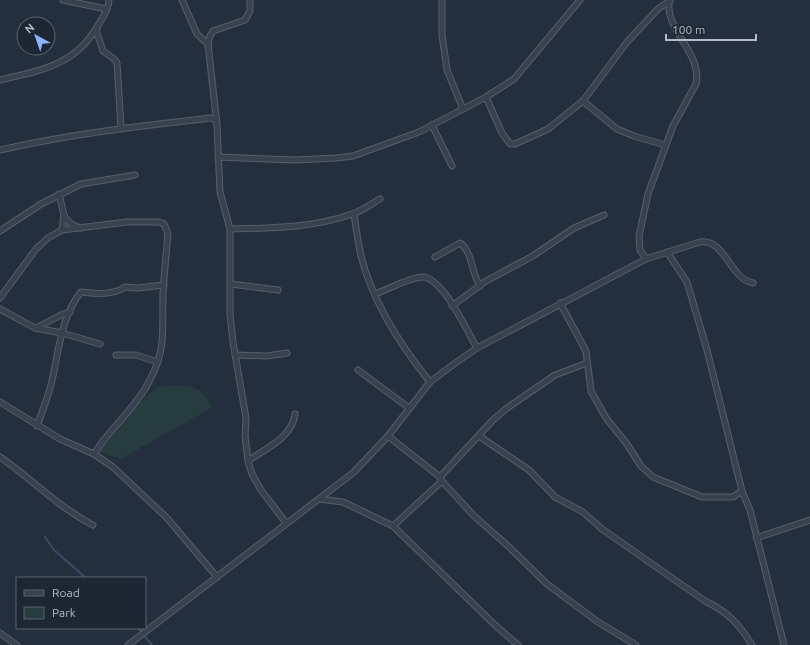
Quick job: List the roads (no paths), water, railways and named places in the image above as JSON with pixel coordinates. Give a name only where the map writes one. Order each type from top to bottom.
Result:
[{"type":"street","points":[[62,0],[106,9]]},
{"type":"street","points":[[0,80],[47,69],[68,59],[79,51],[96,30],[109,0]]},
{"type":"street","points":[[182,0],[196,34],[208,44]]},
{"type":"street","points":[[250,0],[250,10],[245,20],[213,31],[208,44],[216,120],[220,192],[230,229],[230,314],[235,355],[246,418],[245,436],[248,461],[252,474],[261,490],[286,523]]},
{"type":"street","points":[[442,0],[442,35],[447,70],[462,109]]},
{"type":"street","points":[[218,157],[294,160],[353,156],[432,125],[486,97],[514,79],[579,1]]},
{"type":"street","points":[[486,97],[502,133],[510,144],[515,144],[548,129],[583,101],[622,47],[659,8],[670,1]]},
{"type":"street","points":[[646,260],[640,250],[638,236],[648,194],[673,126],[696,84],[698,77],[689,52],[677,34],[668,9],[670,1]]},
{"type":"street","points":[[96,30],[103,51],[117,63],[122,128]]},
{"type":"street","points":[[583,101],[618,129],[634,136],[665,145]]},
{"type":"street","points":[[0,150],[41,141],[122,128],[211,118],[216,120]]},
{"type":"street","points":[[432,125],[452,166]]},
{"type":"street","points":[[0,231],[21,215],[59,194],[81,184],[135,175]]},
{"type":"street","points":[[59,194],[64,216],[62,230]]},
{"type":"street","points":[[230,229],[287,227],[313,224],[354,214],[380,199]]},
{"type":"street","points":[[354,214],[361,256],[375,294],[388,322],[411,358],[430,382]]},
{"type":"street","points":[[452,306],[480,286],[533,256],[574,228],[604,215]]},
{"type":"street","points":[[64,216],[71,224],[80,228]]},
{"type":"street","points":[[0,298],[36,248],[48,238],[62,230],[127,222],[159,222],[164,224],[168,234],[164,285],[164,327],[163,345],[158,362],[146,388],[134,406],[108,432],[94,454]]},
{"type":"street","points":[[128,645],[354,472],[388,436],[430,382],[477,348],[560,303],[646,260],[700,242],[715,245],[739,277],[746,282],[753,283]]},
{"type":"street","points":[[435,257],[460,243],[467,251],[475,277],[480,286]]},
{"type":"street","points":[[667,252],[687,282],[707,350],[740,493],[747,502],[784,645]]},
{"type":"street","points":[[375,294],[393,288],[406,281],[423,277],[430,279],[437,284],[452,306],[477,348]]},
{"type":"street","points":[[231,284],[278,290]]},
{"type":"street","points":[[37,426],[53,376],[62,333],[70,312],[81,292],[110,294],[118,292],[125,287],[138,288],[164,285]]},
{"type":"street","points":[[560,303],[582,341],[586,351],[591,391],[606,418],[627,444],[641,466],[653,477],[702,497],[724,498],[740,493]]},
{"type":"street","points":[[0,309],[35,328],[62,333],[100,344]]},
{"type":"street","points":[[35,328],[70,312]]},
{"type":"street","points":[[235,355],[268,356],[286,353]]},
{"type":"street","points":[[116,355],[136,355],[158,362]]},
{"type":"street","points":[[393,526],[441,479],[479,436],[507,408],[555,375],[587,363]]},
{"type":"street","points":[[358,370],[409,408]]},
{"type":"street","points":[[0,402],[37,426],[74,447],[94,454],[114,467],[167,518],[217,577]]},
{"type":"street","points":[[248,461],[286,434],[292,427],[295,414]]},
{"type":"street","points":[[388,436],[441,479],[474,516],[508,546],[547,584],[598,622],[636,645]]},
{"type":"street","points":[[479,436],[529,470],[556,496],[583,512],[609,533],[705,601],[722,609],[745,633],[752,645]]},
{"type":"street","points":[[0,457],[18,469],[59,505],[93,525]]},
{"type":"street","points":[[319,499],[344,502],[393,526],[496,626],[511,643],[518,645]]},
{"type":"street","points":[[756,538],[810,520]]},
{"type":"street","points":[[0,633],[17,645]]},
{"type":"waterway","points":[[45,537],[54,550],[85,577]]},
{"type":"waterway","points":[[139,629],[152,645]]}]
